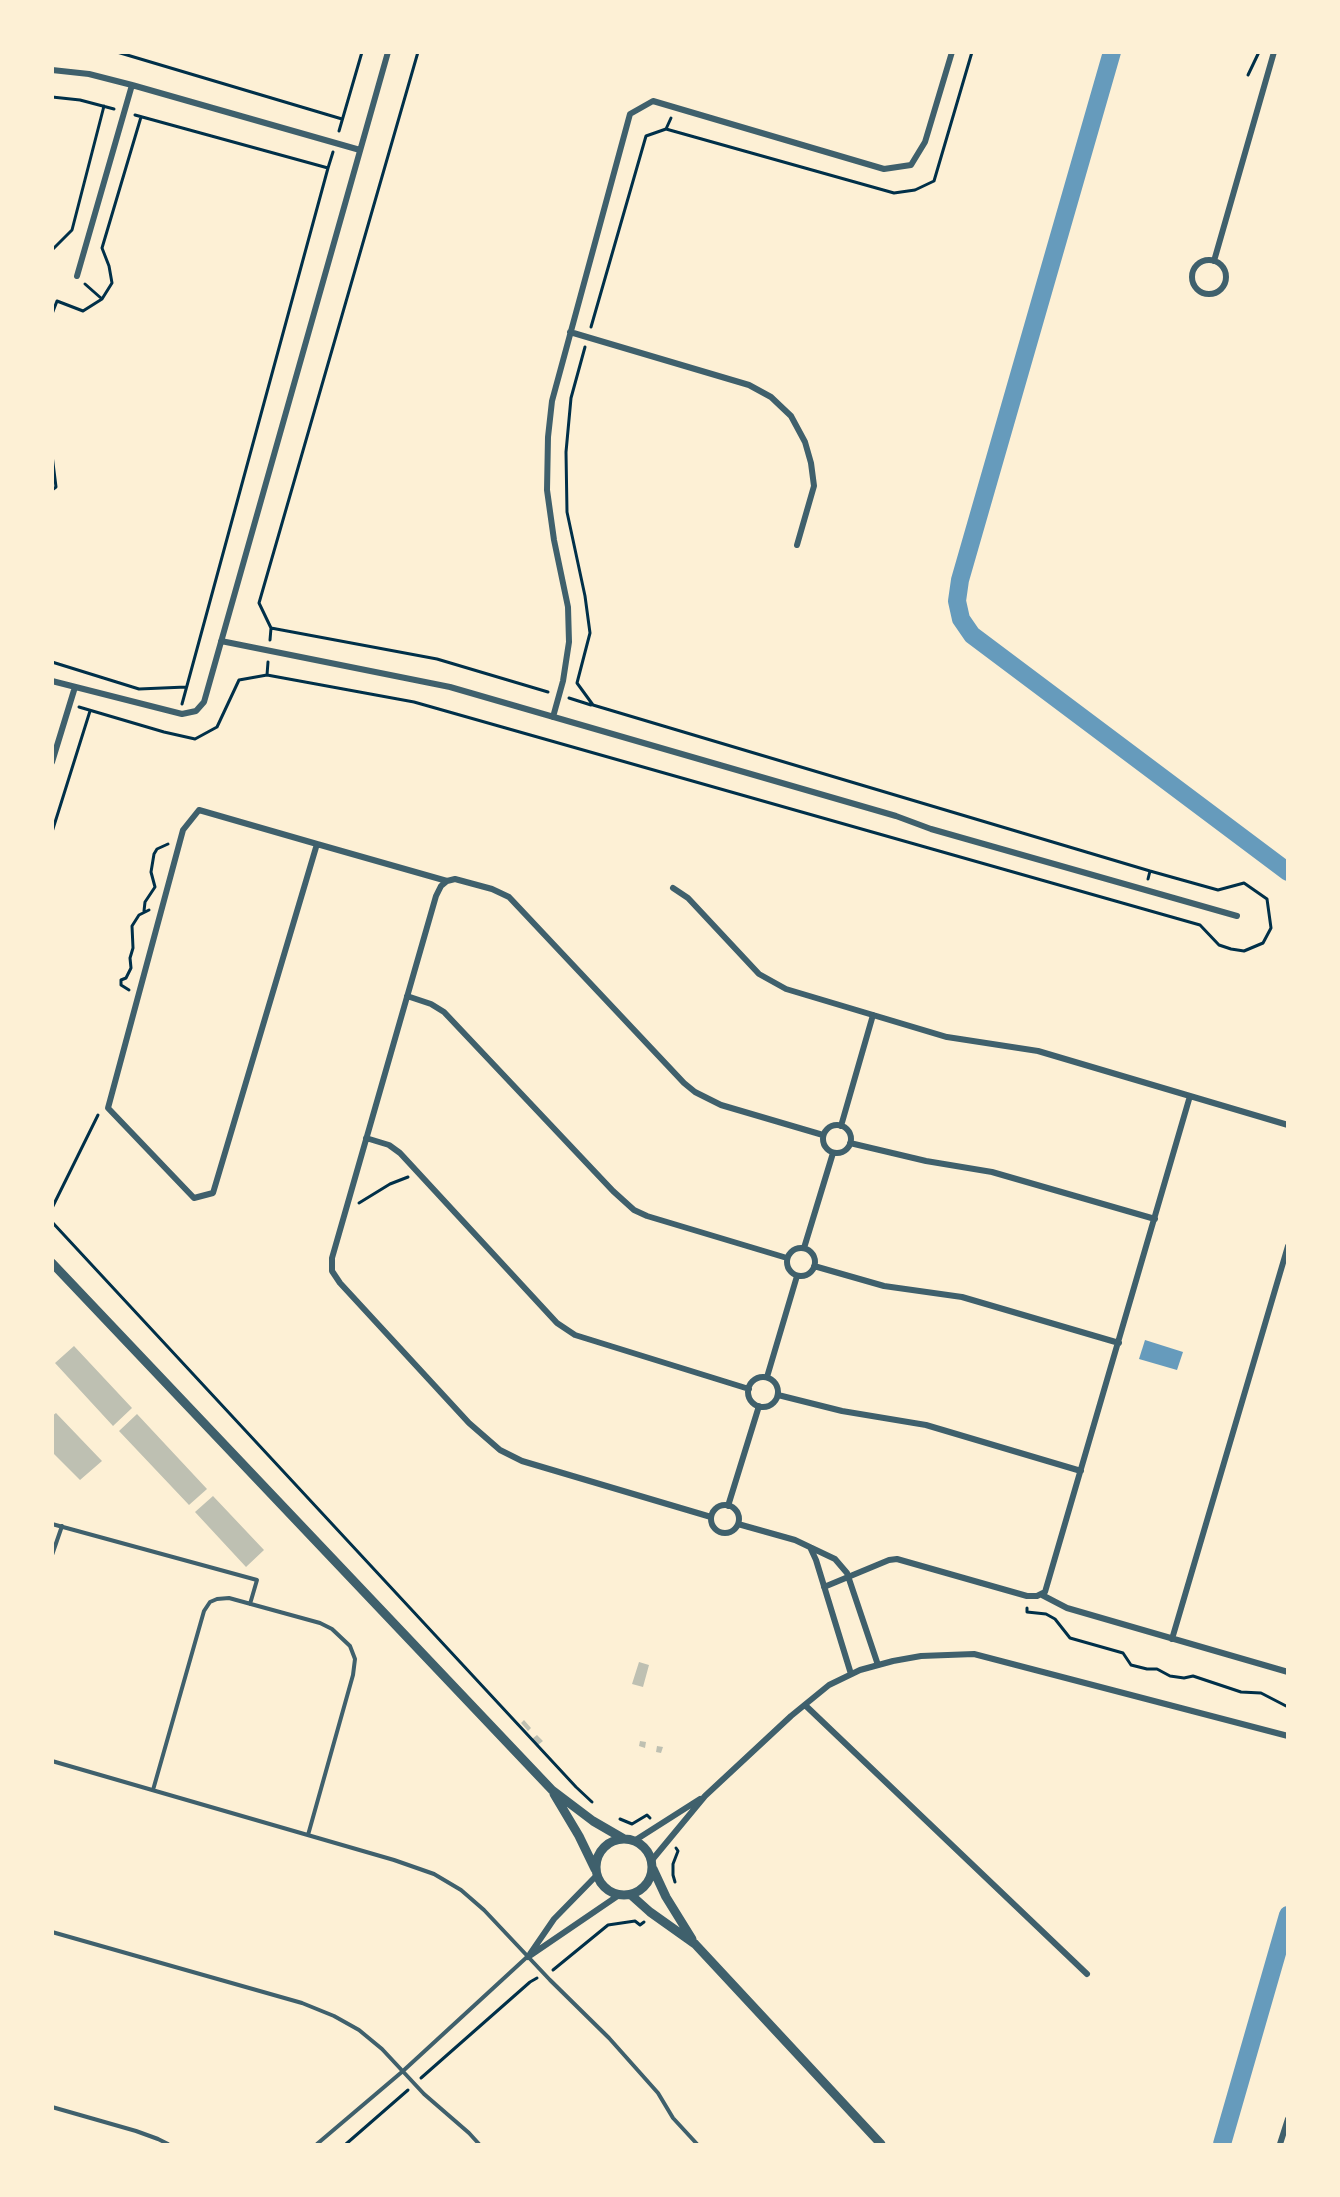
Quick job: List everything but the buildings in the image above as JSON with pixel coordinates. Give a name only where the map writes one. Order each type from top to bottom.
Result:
[{"type":"street","points":[[52,681],[181,714],[196,711],[204,702],[388,52]]},
{"type":"street","points":[[553,717],[563,681],[569,642],[568,606],[554,540],[547,490],[548,437],[552,401],[630,114],[653,101],[884,170],[911,165],[925,142],[952,52]]},
{"type":"street","points":[[1214,261],[1274,52]]},
{"type":"street","points":[[52,70],[89,74],[132,85],[360,150]]},
{"type":"street","points":[[77,276],[132,85]]},
{"type":"street","points":[[1214,261],[1225,270],[1226,282],[1215,294],[1202,293],[1192,281],[1193,271],[1202,262],[1214,261]]},
{"type":"street","points":[[570,332],[749,385],[771,397],[791,416],[805,442],[812,463],[814,486],[797,545]]},
{"type":"street","points":[[221,641],[450,687],[896,816],[931,829],[1237,916]]},
{"type":"street","points":[[52,762],[75,687]]},
{"type":"street","points":[[317,844],[213,1193],[194,1198],[108,1108],[183,830],[199,810],[447,881]]},
{"type":"street","points":[[711,1517],[511,1456],[488,1441],[332,1271],[332,1258],[347,1203],[436,896],[441,886],[455,879],[501,892],[509,897],[695,1092],[721,1105],[823,1135]]},
{"type":"street","points":[[673,888],[688,898],[759,974],[786,990],[947,1037],[1038,1051],[1287,1125]]},
{"type":"street","points":[[407,996],[431,1004],[444,1012],[612,1191],[634,1210],[647,1216],[787,1258]]},
{"type":"street","points":[[841,1126],[873,1015]]},
{"type":"street","points":[[1041,1595],[1048,1588],[1190,1096]]},
{"type":"street","points":[[833,1153],[824,1146],[823,1135],[828,1128],[841,1126]]},
{"type":"street","points":[[833,1153],[846,1150],[850,1143],[850,1135],[841,1126]]},
{"type":"street","points":[[366,1138],[389,1145],[400,1153],[557,1323],[575,1335],[749,1389]]},
{"type":"street","points":[[850,1143],[926,1161],[992,1172],[1155,1219]]},
{"type":"street","points":[[804,1248],[833,1153]]},
{"type":"street","points":[[1172,1639],[1287,1246]]},
{"type":"street","points":[[804,1248],[812,1253],[814,1266],[810,1273],[797,1276],[789,1271],[787,1258],[795,1249],[804,1248]]},
{"type":"street","points":[[52,1263],[552,1790],[593,1821],[648,1852],[669,1901],[695,1944],[881,2145]]},
{"type":"street","points":[[814,1266],[884,1286],[962,1296],[1119,1342]]},
{"type":"street","points":[[767,1377],[797,1276]]},
{"type":"street","points":[[767,1377],[775,1382],[778,1395],[771,1404],[759,1406],[752,1401],[749,1389],[753,1380],[767,1377]]},
{"type":"street","points":[[778,1395],[842,1411],[926,1425],[1081,1471]]},
{"type":"street","points":[[728,1506],[759,1406]]},
{"type":"street","points":[[719,1506],[728,1506],[738,1515],[738,1524],[733,1531],[724,1533],[715,1530],[711,1517],[719,1506]]},
{"type":"street","points":[[738,1524],[795,1540],[835,1559],[847,1573],[878,1665]]},
{"type":"street","points":[[809,1546],[816,1560],[851,1674]]},
{"type":"street","points":[[824,1587],[889,1560],[897,1559],[1027,1596],[1041,1595],[1067,1608],[1287,1672]]},
{"type":"street","points":[[552,1790],[608,1891],[619,1895],[631,1895],[642,1890],[650,1880],[652,1864],[669,1839],[705,1796],[829,1685],[851,1674],[878,1665],[921,1656],[974,1654],[1287,1736]]},
{"type":"street","points":[[805,1705],[1087,1974]]},
{"type":"street","points":[[528,1957],[554,1919],[596,1873],[600,1852],[607,1845],[615,1841],[629,1840],[658,1826],[705,1796]]},
{"type":"street","points":[[528,1957],[619,1895]]},
{"type":"street","points":[[631,1895],[695,1944]]},
{"type":"street","points":[[1280,2145],[1287,2119]]},
{"type":"lane","points":[[52,1524],[257,1580],[250,1604]]},
{"type":"lane","points":[[52,1555],[62,1526]]},
{"type":"lane","points":[[153,1790],[204,1611],[210,1602],[229,1598],[320,1623],[332,1629],[350,1646],[356,1659],[308,1835]]},
{"type":"lane","points":[[52,1761],[394,1860],[434,1874],[461,1890],[484,1910],[609,2038],[658,2092],[673,2118],[697,2145]]},
{"type":"lane","points":[[52,1932],[302,2003],[334,2016],[359,2030],[478,2145]]},
{"type":"lane","points":[[317,2145],[403,2071],[528,1957]]},
{"type":"lane","points":[[52,2107],[136,2131],[168,2145]]},
{"type":"path","points":[[117,52],[342,119]]},
{"type":"path","points":[[173,734],[181,714],[186,687],[362,52]]},
{"type":"path","points":[[267,675],[271,628],[259,603],[418,52]]},
{"type":"path","points":[[1248,75],[1259,52]]},
{"type":"path","points":[[52,97],[80,100],[104,106],[328,168]]},
{"type":"path","points":[[52,250],[72,230],[104,106]]},
{"type":"path","points":[[52,298],[82,311],[102,299],[112,283],[102,248],[141,117]]},
{"type":"path","points":[[593,705],[577,683],[590,633],[585,596],[567,512],[566,452],[571,398],[645,136],[666,129]]},
{"type":"path","points":[[77,276],[102,299]]},
{"type":"path","points":[[52,314],[57,301]]},
{"type":"path","points":[[52,455],[56,487],[52,490]]},
{"type":"path","points":[[69,704],[195,739],[217,727],[239,680],[267,675],[414,702],[1200,925],[1219,945],[1231,949],[1244,951],[1263,943],[1271,928],[1267,899],[1244,883],[1218,890],[437,659],[271,628]]},
{"type":"path","points":[[52,662],[139,689],[186,687]]},
{"type":"path","points":[[52,832],[90,711]]},
{"type":"path","points":[[138,997],[121,985],[121,980],[126,978],[131,968],[132,926],[144,911],[145,902],[155,887],[152,872],[157,849],[165,844],[179,845]]},
{"type":"path","points":[[1145,890],[1150,870]]},
{"type":"path","points":[[144,911],[162,908]]},
{"type":"path","points":[[52,1208],[101,1111],[108,1108]]},
{"type":"path","points":[[347,1203],[360,1203],[410,1176]]},
{"type":"path","points":[[52,1222],[576,1787],[598,1807]]},
{"type":"path","points":[[1027,1596],[1028,1612],[1046,1614],[1054,1619],[1070,1638],[1123,1653],[1131,1665],[1157,1669],[1170,1676],[1184,1678],[1193,1676],[1241,1692],[1261,1693],[1287,1707]]},
{"type":"path","points":[[611,1816],[632,1824],[647,1815],[658,1826]]},
{"type":"path","points":[[669,1839],[678,1851],[673,1864],[673,1875],[680,1892],[669,1901]]},
{"type":"path","points":[[346,2145],[530,1982],[556,1968],[608,1925],[635,1921],[640,1925],[653,1914]]},
{"type":"water","points":[[1145,1340],[1183,1352],[1177,1370],[1139,1359]]},
{"type":"waterway","points":[[1112,52],[960,580],[957,601],[961,619],[972,635],[1288,872]]},
{"type":"waterway","points":[[1222,2144],[1288,1915]]}]
